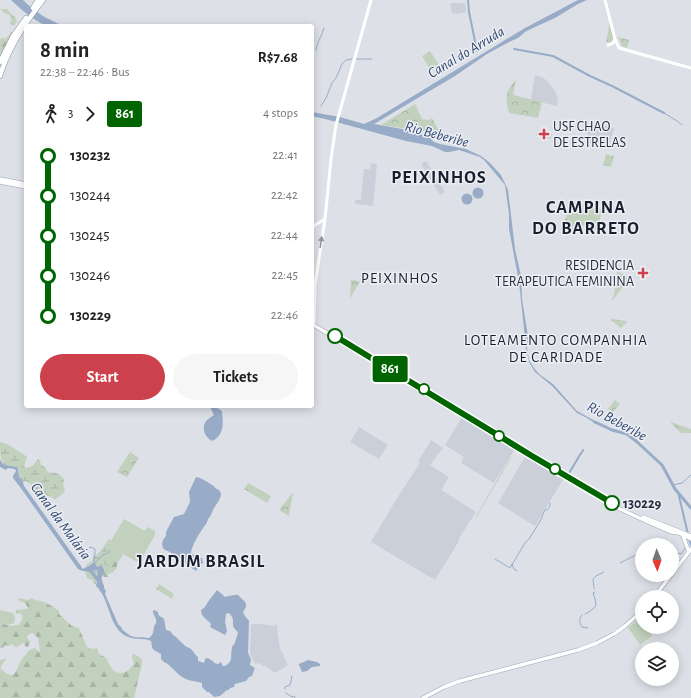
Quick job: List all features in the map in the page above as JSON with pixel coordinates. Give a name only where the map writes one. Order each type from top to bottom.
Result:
[{"type":"highway","points":[[34,10],[38,0]]},
{"type":"highway","points":[[0,62],[13,36],[43,0]]},
{"type":"highway","points":[[24,24],[28,18]]},
{"type":"highway","points":[[0,76],[11,48],[24,25]]},
{"type":"main road","points":[[314,304],[315,285],[325,219],[336,125],[372,0]]},
{"type":"main road","points":[[606,0],[615,39],[620,48],[691,68]]},
{"type":"main road","points":[[606,0],[620,48]]},
{"type":"main road","points":[[608,44],[615,39]]},
{"type":"main road","points":[[0,178],[24,185]]},
{"type":"main road","points":[[0,182],[24,186]]},
{"type":"main road","points":[[314,226],[325,219]]},
{"type":"main road","points":[[318,223],[324,226]]},
{"type":"main road","points":[[314,324],[418,390],[464,416],[584,489],[620,509],[648,522],[678,531],[688,536]]},
{"type":"main road","points":[[314,324],[601,497],[664,527],[688,536]]},
{"type":"main road","points":[[679,565],[690,551],[688,536]]},
{"type":"main road","points":[[659,590],[666,582]]},
{"type":"main road","points":[[423,698],[444,687],[460,681],[572,652],[593,644],[607,638],[621,629],[635,617]]},
{"type":"shaded area","points":[[450,3],[465,3],[466,12],[458,14],[452,13]]},
{"type":"shaded area","points":[[535,75],[546,80],[555,91],[558,99],[557,106],[531,100]]},
{"type":"shaded area","points":[[590,122],[614,128],[609,147],[586,142]]},
{"type":"shaded area","name":"USF CHAO DE ESTRELAS","points":[[537,131],[552,134],[551,139],[536,135]]},
{"type":"shaded area","points":[[426,161],[445,192],[440,195],[421,164]]},
{"type":"shaded area","points":[[371,163],[377,164],[373,206],[355,204],[355,200],[361,200],[364,169],[370,169]]},
{"type":"shaded area","points":[[462,417],[515,449],[494,483],[461,463],[464,457],[445,445]]},
{"type":"shaded area","points":[[359,427],[388,445],[379,459],[350,442]]},
{"type":"shaded area","points":[[431,440],[443,448],[430,465],[449,477],[441,490],[476,512],[435,580],[371,542],[420,463],[418,462]]},
{"type":"shaded area","points":[[526,455],[558,477],[564,478],[535,526],[498,503]]},
{"type":"shaded area","points":[[251,624],[275,626],[277,624],[280,648],[288,665],[275,673],[265,666],[262,666],[260,663],[255,664],[250,654]]},
{"type":"green space","points":[[0,8],[1,9],[8,9],[9,12],[15,17],[17,22],[15,25],[13,26],[10,24],[12,20],[10,15],[4,13]]},
{"type":"green space","points":[[609,19],[614,39],[610,43],[606,42]]},
{"type":"green space","points":[[10,31],[13,33],[0,55],[0,39],[5,39],[10,34]]},
{"type":"green space","points":[[618,37],[629,40],[627,48],[622,46]]},
{"type":"green space","points":[[430,51],[439,65],[431,71],[422,56]]},
{"type":"green space","points":[[516,80],[513,95],[542,102],[538,118],[509,113],[507,95],[510,87]]},
{"type":"green space","points":[[415,104],[422,119],[429,120],[432,118],[441,135],[381,125]]},
{"type":"green space","points":[[400,116],[412,117],[411,125],[400,123]]},
{"type":"green space","points":[[606,154],[614,156],[611,167],[603,165]]},
{"type":"green space","points":[[569,201],[602,208],[598,229],[574,224],[572,230],[568,229],[567,226],[564,225]]},
{"type":"green space","points":[[571,204],[598,210],[595,227],[568,221]]},
{"type":"green space","points":[[617,271],[629,279],[612,300],[615,290]]},
{"type":"green space","points":[[351,280],[360,281],[350,299]]},
{"type":"green space","points":[[613,319],[627,322],[621,328],[611,320]]},
{"type":"green space","points":[[615,400],[620,404],[612,413],[608,409]]},
{"type":"green space","points":[[671,422],[691,429],[691,433],[681,433]]},
{"type":"green space","points":[[0,442],[7,444],[27,457],[24,465],[25,468],[36,463],[38,459],[41,461],[40,464],[46,468],[48,472],[60,475],[64,479],[63,485],[65,491],[56,499],[48,496],[44,498],[40,497],[32,485],[25,481],[23,482],[19,477],[19,469],[6,466],[4,464],[1,456]]},
{"type":"green space","points":[[130,452],[139,458],[127,477],[117,472]]},
{"type":"green space","points":[[510,458],[511,458],[476,516]]},
{"type":"green space","points":[[248,483],[271,496],[267,503],[244,489]]},
{"type":"green space","points":[[293,492],[289,516],[279,510]]},
{"type":"green space","points":[[124,519],[143,530],[148,527],[155,531],[155,535],[139,563],[109,546]]},
{"type":"green space","points":[[111,539],[109,545],[123,554],[115,570],[108,574],[108,577],[104,577],[104,571],[101,565],[98,567],[101,562],[107,564],[108,562],[104,546],[108,540]]},
{"type":"green space","points":[[104,546],[107,550],[106,555],[110,556],[108,560],[110,563],[107,564],[108,566],[106,568],[105,563],[101,562],[98,567],[90,564],[83,569],[92,561]]},
{"type":"green space","points":[[96,570],[98,572],[95,585],[92,580],[87,578],[85,572],[93,572]]},
{"type":"green space","points":[[159,584],[174,594],[172,599],[156,589]]},
{"type":"green space","points":[[19,598],[28,600],[31,598],[41,601],[59,611],[59,614],[72,626],[79,628],[87,647],[93,649],[97,648],[99,654],[106,658],[111,667],[117,672],[120,673],[130,669],[134,663],[132,658],[133,653],[142,659],[134,698],[0,698],[0,660],[7,658],[1,666],[1,669],[7,674],[13,675],[21,660],[29,650],[35,648],[39,652],[40,651],[38,638],[33,633],[29,634],[27,637],[30,642],[28,647],[25,646],[24,643],[17,647],[12,644],[9,646],[5,645],[3,648],[0,648],[0,623],[11,626],[19,625],[23,618],[21,614],[16,613],[16,610],[28,608],[25,603],[18,600]]},
{"type":"green space","points":[[0,610],[13,613],[15,617],[14,623],[8,625],[0,623]]},
{"type":"green space","points":[[635,622],[635,634],[650,634],[652,636],[644,642],[638,642],[628,628]]},
{"type":"water","points":[[11,0],[23,0],[32,9],[59,24],[44,24],[39,22]]},
{"type":"water","points":[[578,0],[587,0],[555,18],[525,32],[518,38],[487,54],[455,76],[374,124],[408,130],[429,137],[434,142],[440,144],[466,149],[481,156],[501,175],[508,190],[515,249],[521,276],[522,299],[528,336],[527,348],[529,360],[539,374],[553,384],[577,411],[595,421],[597,423],[596,424],[577,413],[552,386],[535,372],[529,362],[526,348],[519,282],[509,229],[509,214],[505,185],[484,160],[480,157],[459,150],[445,152],[432,146],[406,141],[314,116],[314,112],[340,117],[364,124],[377,118],[525,28]]},
{"type":"water","points":[[476,188],[480,188],[482,189],[482,197],[476,198],[473,195],[473,191]]},
{"type":"water","points":[[465,194],[469,194],[471,195],[471,203],[465,204],[462,201],[462,197]]},
{"type":"water","points":[[217,408],[222,411],[223,424],[221,432],[212,441],[207,437],[204,430],[206,421],[214,415],[211,409]]},
{"type":"water","points":[[0,459],[6,465],[18,468],[19,477],[22,479],[24,486],[83,569],[94,563],[97,567],[101,564],[104,570],[102,580],[106,591],[105,594],[118,624],[129,635],[137,637],[151,637],[156,622],[153,612],[154,610],[164,619],[166,630],[170,631],[185,646],[191,649],[198,657],[198,661],[204,663],[205,659],[208,658],[214,663],[218,664],[221,662],[223,666],[225,666],[231,660],[232,646],[234,645],[238,633],[233,626],[233,619],[229,613],[226,614],[225,622],[227,631],[225,635],[210,627],[211,624],[203,616],[201,610],[217,590],[225,597],[238,595],[246,603],[246,608],[243,612],[249,621],[248,653],[251,659],[250,665],[255,668],[252,676],[246,681],[235,684],[234,687],[230,688],[220,696],[214,697],[202,687],[202,683],[184,678],[164,662],[161,659],[161,654],[154,650],[151,641],[131,638],[124,635],[115,625],[101,591],[96,586],[97,581],[94,577],[97,576],[98,571],[87,572],[78,569],[13,478],[16,471],[15,469],[8,468],[6,470],[0,467]]},
{"type":"water","points":[[196,477],[203,479],[214,486],[219,490],[221,495],[207,523],[192,547],[191,553],[202,558],[203,563],[196,571],[165,550],[162,544],[166,536],[166,532],[174,517],[184,514],[190,502],[189,492]]},
{"type":"water","points":[[308,660],[317,662],[320,666],[312,667],[307,671],[302,672],[299,664]]},
{"type":"waterway","name":"Canal do Arruda","points":[[468,0],[477,51]]},
{"type":"waterway","points":[[316,50],[324,28]]},
{"type":"waterway","points":[[514,49],[553,56],[664,113]]},
{"type":"waterway","points":[[321,106],[342,64],[346,60],[352,59]]},
{"type":"waterway","points":[[356,59],[372,59]]},
{"type":"waterway","points":[[664,113],[682,125]]},
{"type":"waterway","name":"Rio Beberibe","points":[[595,422],[612,430],[627,434],[636,441],[662,465],[675,489],[691,508]]},
{"type":"waterway","points":[[568,475],[581,453]]},
{"type":"waterway","points":[[673,485],[682,483],[691,475]]},
{"type":"waterway","points":[[678,492],[688,534]]},
{"type":"waterway","points":[[495,559],[510,568],[542,518],[545,510],[547,510],[550,506],[550,503]]},
{"type":"waterway","points":[[689,539],[691,545]]},
{"type":"waterway","points":[[89,548],[91,547],[95,549],[94,563]]},
{"type":"waterway","points":[[679,553],[681,554],[686,547]]},
{"type":"waterway","points":[[95,563],[110,550]]},
{"type":"waterway","points":[[620,563],[635,556]]},
{"type":"waterway","points":[[512,564],[514,569],[517,571]]},
{"type":"waterway","name":"Canal da Malária","points":[[89,570],[97,579]]},
{"type":"waterway","points":[[595,589],[593,579],[604,572]]},
{"type":"waterway","points":[[585,614],[596,606],[593,593],[595,592]]},
{"type":"waterway","points":[[582,615],[580,619],[581,625],[582,627],[588,628]]},
{"type":"waterway","points":[[285,689],[285,687],[290,685],[292,676]]},
{"type":"waterway","points":[[286,693],[292,697],[294,696],[295,698]]},
{"type":"bus line","name":"861","points":[[335,336],[612,503]]},
{"type":"place","name":"USF CHAO DE ESTRELAS","points":[[544,134]]},
{"type":"place","name":"RESIDENCIA TERAPEUTICA FEMININA","points":[[643,273]]},
{"type":"place","name":"130229","points":[[612,503]]},
{"type":"district","name":"PEIXINHOS","points":[[439,177]]},
{"type":"district","name":"CAMPINA DO BARRETO","points":[[586,217]]},
{"type":"district","name":"PEIXINHOS","points":[[400,278]]},
{"type":"district","name":"LOTEAMENTO COMPANHIA DE CARIDADE","points":[[556,348]]},
{"type":"district","name":"JARDIM BRASIL","points":[[201,561]]}]
